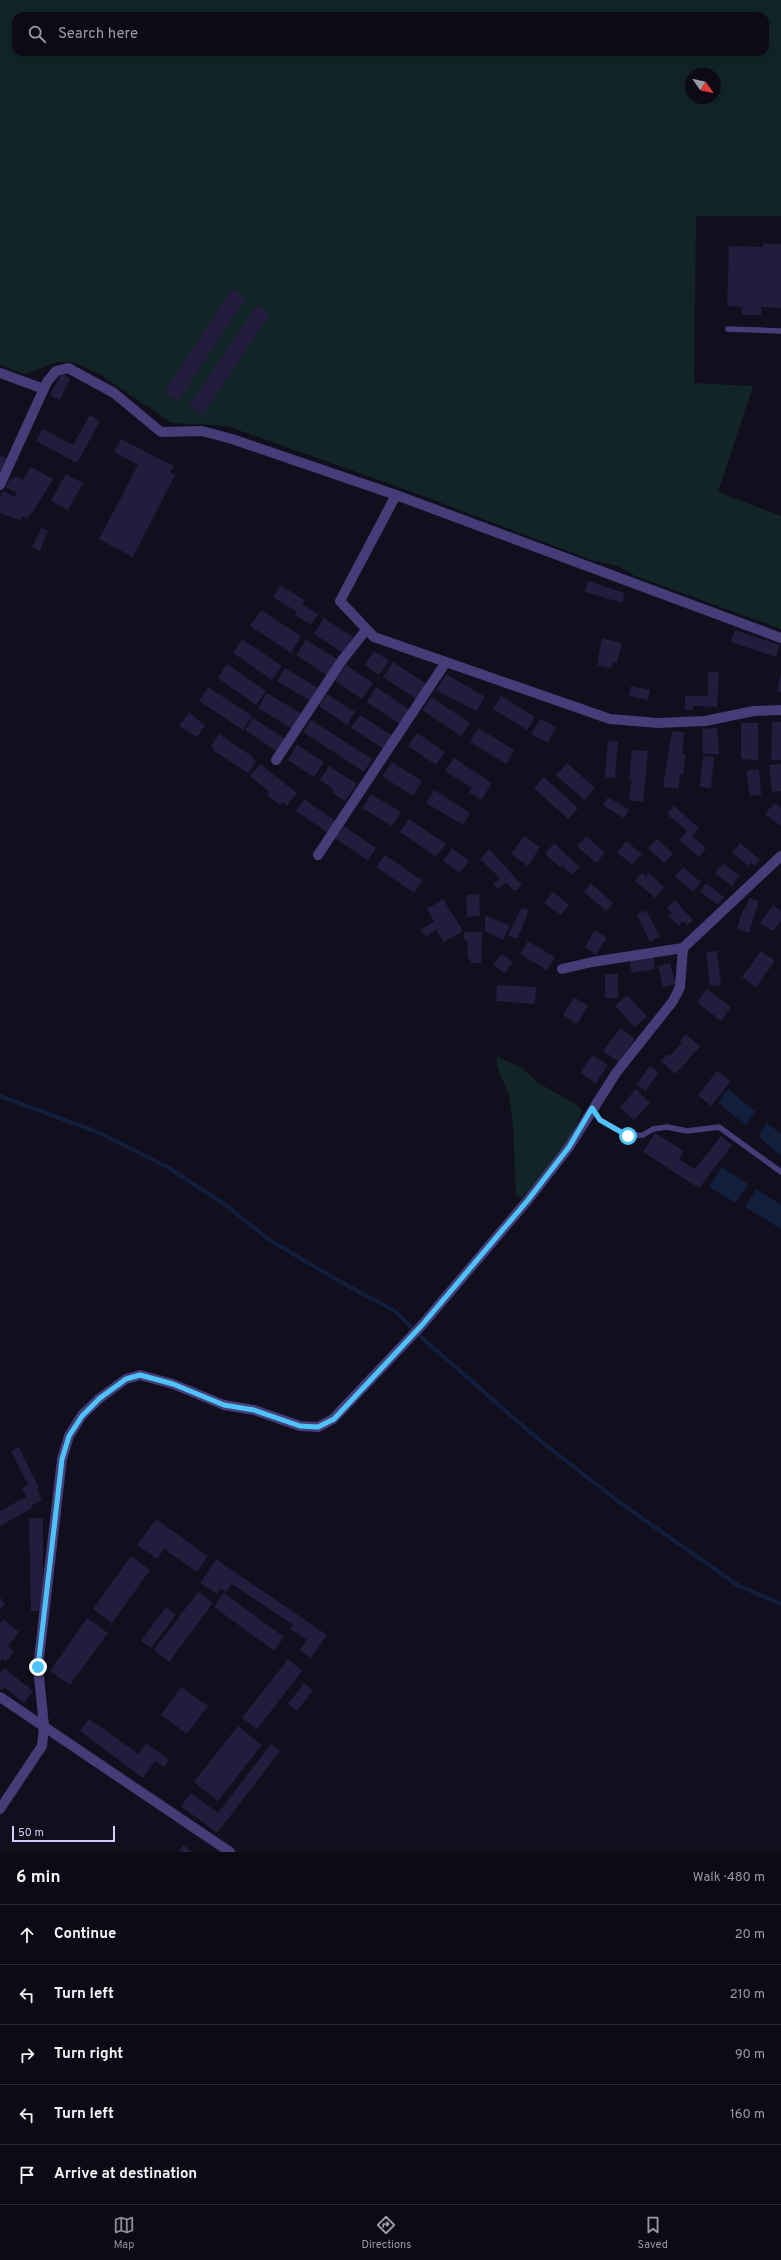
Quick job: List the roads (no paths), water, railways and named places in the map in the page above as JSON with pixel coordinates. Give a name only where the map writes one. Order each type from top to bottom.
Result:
[{"type":"street","points":[[0,485],[44,389],[56,371],[68,368],[114,393],[162,432],[202,431],[396,495],[781,638]]},
{"type":"street","points":[[0,373],[44,389]]},
{"type":"street","points":[[396,495],[340,601],[351,610],[366,630],[374,637],[610,720],[658,723],[706,721],[754,711],[781,710]]},
{"type":"street","points":[[276,760],[343,659],[366,630]]},
{"type":"street","points":[[318,855],[446,662]]},
{"type":"street","points":[[562,969],[592,962],[683,948],[781,856]]},
{"type":"street","points":[[0,1809],[42,1746],[44,1726],[38,1667],[62,1459],[69,1436],[82,1416],[100,1398],[126,1379],[140,1375],[173,1384],[224,1405],[254,1410],[300,1426],[318,1427],[334,1419],[415,1332],[528,1200],[569,1147],[592,1108],[616,1073],[673,1001],[680,988],[683,948]]},
{"type":"street","points":[[0,1697],[230,1852]]},
{"type":"lane","points":[[728,329],[781,331]]},
{"type":"lane","points":[[592,1108],[600,1120],[628,1136],[643,1135],[654,1129],[667,1127],[687,1131],[719,1127],[781,1172]]},
{"type":"water","points":[[728,1089],[756,1112],[745,1125],[718,1102]]},
{"type":"water","points":[[767,1123],[781,1134],[781,1156],[758,1136]]},
{"type":"water","points":[[722,1167],[748,1184],[736,1203],[709,1187]]},
{"type":"water","points":[[756,1189],[781,1205],[781,1229],[745,1207]]},
{"type":"waterway","points":[[0,1096],[100,1133],[169,1168],[227,1206],[268,1239],[337,1280],[395,1311],[421,1337],[538,1439],[619,1502],[739,1586],[781,1604]]}]
